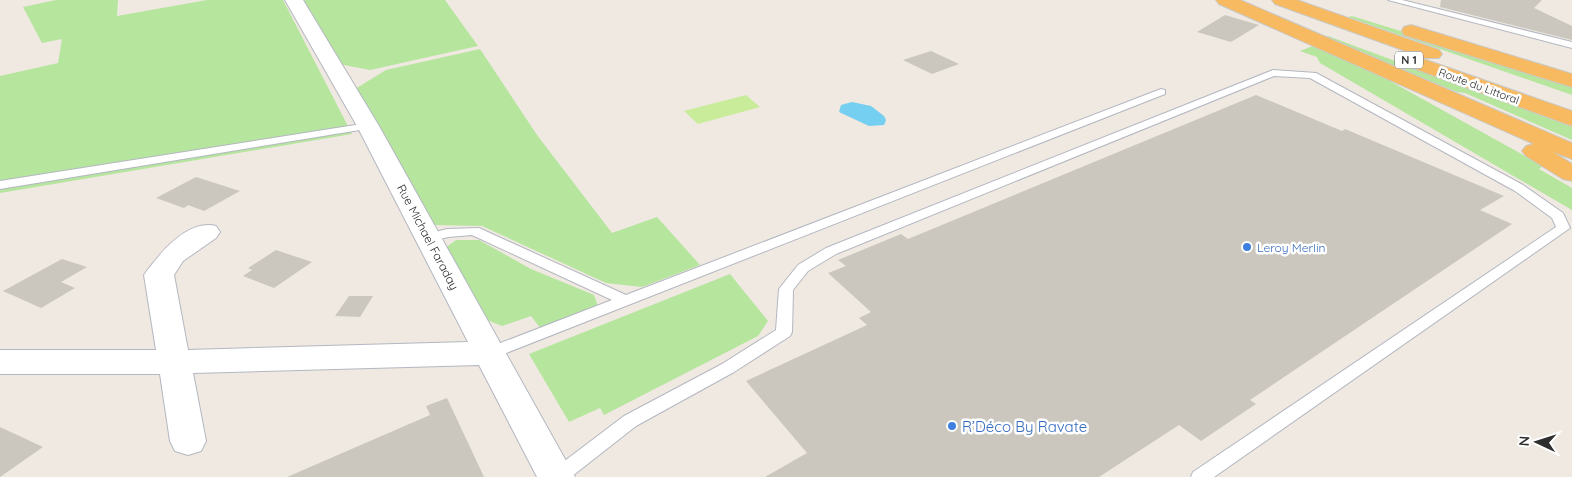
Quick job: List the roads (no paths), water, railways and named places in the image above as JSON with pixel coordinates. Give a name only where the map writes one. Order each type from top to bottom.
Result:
[{"type":"highway","points":[[1225,0],[1572,152]]},
{"type":"highway","name":"Route du Littoral","points":[[1245,0],[1572,119]]},
{"type":"highway","name":"Route du Littoral","points":[[1281,0],[1572,104]]},
{"type":"highway","points":[[1311,0],[1572,81]]},
{"type":"highway","points":[[1365,60],[1572,174]]},
{"type":"street","name":"Rue Michael Faraday","points":[[294,0],[368,126],[491,352],[556,477]]},
{"type":"street","points":[[188,441],[159,275],[173,255],[206,232]]},
{"type":"street","points":[[0,362],[175,362],[491,352]]},
{"type":"lane","points":[[1392,0],[1572,45]]},
{"type":"lane","points":[[556,477],[630,421],[728,368],[784,332],[786,289],[803,268],[831,251],[1273,72],[1312,75],[1519,188],[1558,216],[1563,228],[1200,477]]},
{"type":"lane","points":[[491,352],[1161,92]]},
{"type":"lane","points":[[0,185],[368,126]]},
{"type":"lane","points":[[429,238],[447,233],[474,231],[625,300]]},
{"type":"water","points":[[852,102],[871,106],[884,116],[886,120],[884,125],[869,126],[839,112],[841,105]]},
{"type":"place","name":"Leroy Merlin","points":[[1247,247]]},
{"type":"place","name":"R’Déco By Ravate","points":[[952,426]]}]
